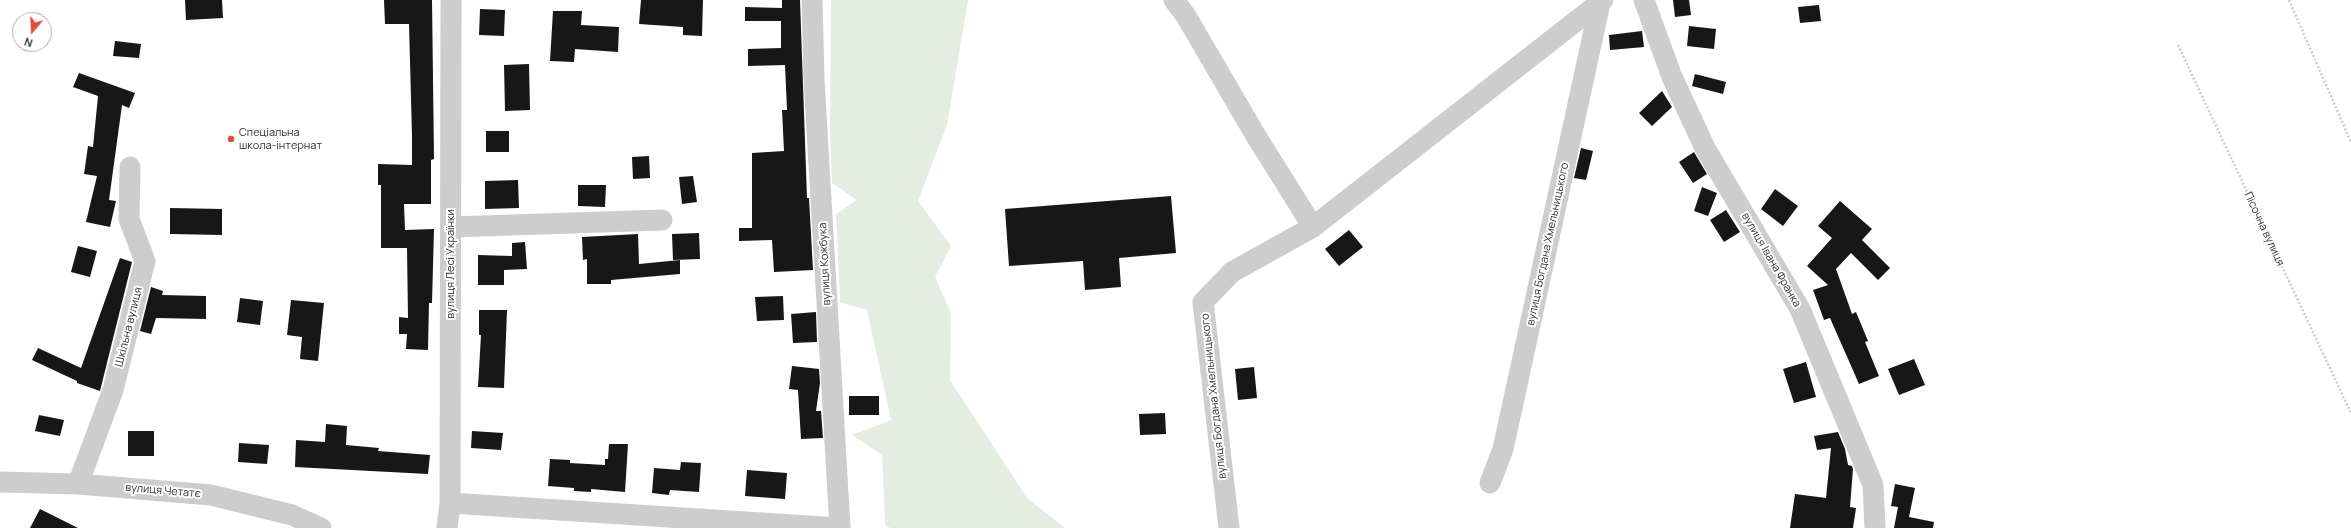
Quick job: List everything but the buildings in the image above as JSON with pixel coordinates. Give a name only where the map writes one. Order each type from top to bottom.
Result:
[{"type":"street","name":"вулиця Лесі Українки","points":[[447,528],[450,503],[451,0]]},
{"type":"street","name":"вулиця Кожбука","points":[[812,0],[814,78],[840,528]]},
{"type":"street","points":[[1174,0],[1186,16],[1256,136],[1313,227]]},
{"type":"street","name":"вулиця Івана Франка","points":[[1644,0],[1672,77],[1705,148],[1800,309],[1873,485],[1875,528]]},
{"type":"street","name":"вулиця Богдана Хмельницького","points":[[1229,528],[1203,302],[1232,272],[1313,227],[1601,1]]},
{"type":"street","name":"вулиця Богдана Хмельницького","points":[[1490,483],[1503,449],[1601,1]]},
{"type":"street","name":"Шкільна вулиця","points":[[78,484],[113,390],[145,261],[129,219],[130,167]]},
{"type":"street","points":[[451,227],[662,220]]},
{"type":"street","name":"вулиця Четатє","points":[[0,482],[78,484],[211,495],[292,515],[321,528]]},
{"type":"street","points":[[450,503],[840,528]]},
{"type":"path","points":[[2289,0],[2351,142]]},
{"type":"path","name":"Пісочна вулиця","points":[[2178,45],[2351,413]]},
{"type":"shaded area","points":[[831,0],[968,0],[947,125],[918,201],[951,246],[935,277],[951,313],[950,380],[1027,498],[1065,528],[890,528],[885,525],[882,455],[852,435],[891,420],[867,310],[840,302],[836,214],[857,200],[832,183],[830,135]]},
{"type":"place","name":"Спеціальна школа-інтернат","points":[[231,139]]}]
